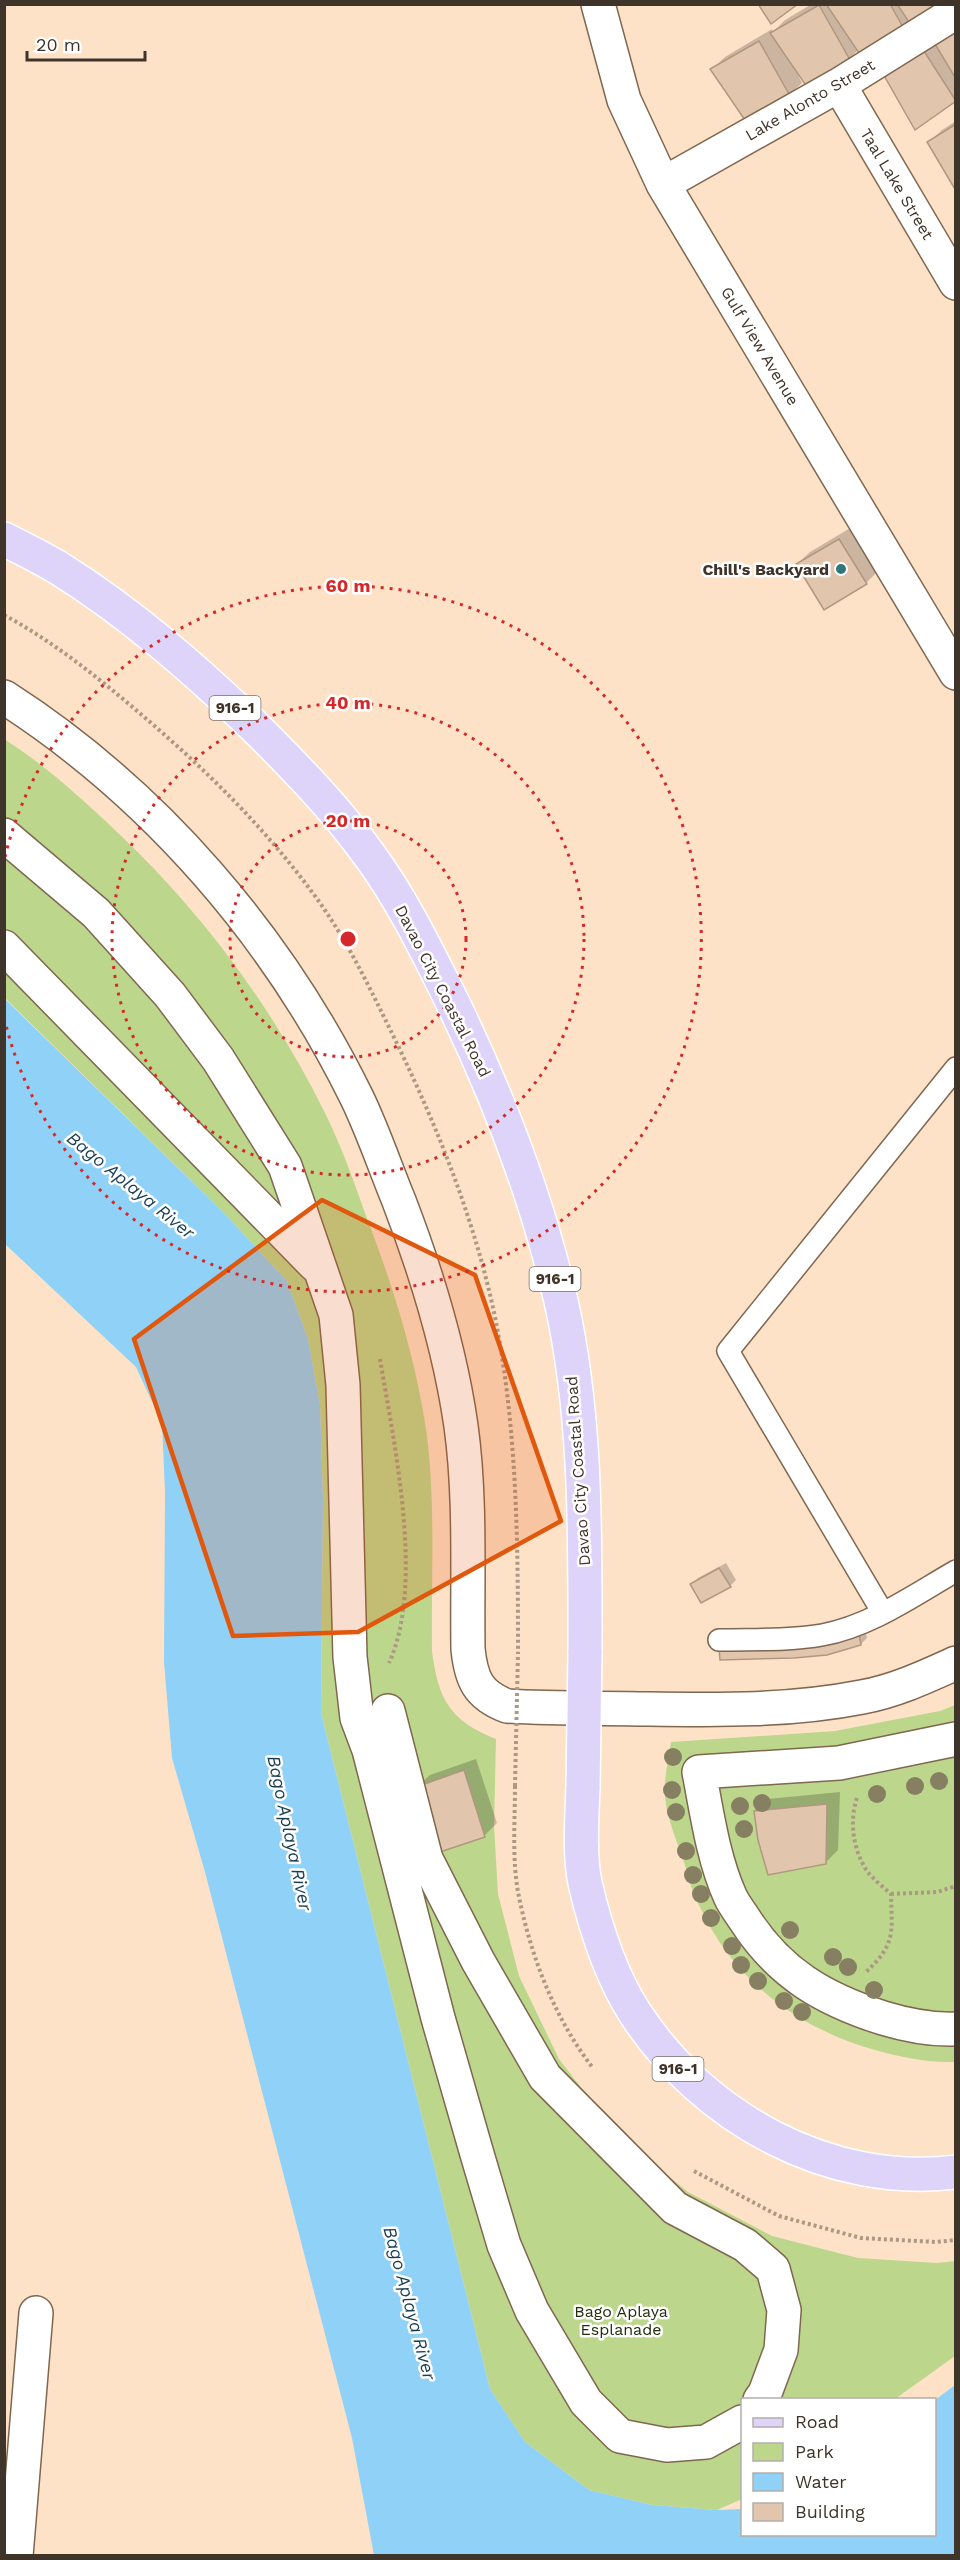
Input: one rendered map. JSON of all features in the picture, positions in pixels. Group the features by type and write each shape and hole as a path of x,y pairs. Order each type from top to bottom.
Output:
{"main road":[{"name":"Davao City Coastal Road","path":"4,539 58,567 144,628 220,693 308,779 370,856 416,930 480,1057 530,1190 561,1302 577,1402 585,1535 583,1787 585,1880 602,1945 635,2013 681,2073 737,2118 804,2154 872,2171 934,2175 956,2172"}],"street":[{"name":"Gulf View Avenue","path":"598,4 624,100 663,184 956,673"},
{"name":"Lake Alonto Street","path":"663,184 838,85 956,12"},
{"name":"Taal Lake Street","path":"838,85 946,247 956,283"},
{"path":"4,697 46,724 99,766 162,826 224,892 278,962 320,1030 357,1099 414,1242 438,1313 453,1380 461,1427 465,1472 468,1649 470,1670 478,1686 492,1700 507,1706 518,1707 763,1709 814,1705 863,1697 908,1684 956,1663"},
{"path":"4,835 96,913 170,995 218,1059 285,1166 336,1315 343,1385 350,1657 357,1718 369,1750 441,2029 504,2245 532,2311 586,2402 620,2436 667,2445 706,2442 741,2423"},
{"path":"4,947 323,1274"},
{"path":"388,1711 426,1859 478,1961 545,2077 675,2208 746,2245 773,2270 784,2310 781,2350 761,2398"},
{"path":"956,1739 838,1763 699,1772 716,1851 730,1898 761,1945 796,1977 830,1998 861,2011 904,2024 956,2029"},
{"path":"16,2556 36,2313"}],"lane":[{"path":"884,1613 728,1351 956,1068"},
{"path":"719,1640 823,1635 854,1626 884,1613 956,1571"}],"path":[{"path":"515,1786 518,1652"},
{"path":"830,1998 863,1975 886,1952 892,1929 891,1894 867,1871 855,1842 852,1814 858,1793"},
{"path":"891,1894 938,1892 956,1886"}],"highlighted area":[{"path":"322,1200 475,1275 561,1521 358,1632 233,1636 134,1339"}],"green space":[{"name":"Bago Aplaya Esplanade","path":"4,739 48,771 102,818 177,893 258,998 304,1073 337,1139 395,1298 410,1349 421,1402 431,1483 432,1651 438,1682 449,1706 457,1716 480,1732 496,1739 494,1826 498,1894 519,1976 559,2059 617,2134 688,2192 772,2236 858,2258 937,2263 955,2261 955,2356 896,2398 741,2398 741,2499 717,2510 652,2505 589,2490 525,2442 490,2389 321,1713 323,1498 320,1405 308,1339 287,1281 223,1212 5,998"},
{"path":"955,1705 955,2062 945,2062 895,2055 846,2041 794,2014 749,1978 713,1932 690,1884 666,1805 665,1777 671,1742 835,1731 940,1711"}],"water":[{"name":"Bago Aplaya River","path":"4,998 223,1212 287,1281 308,1339 320,1405 323,1498 321,1713 490,2389 525,2442 589,2490 652,2505 717,2510 741,2509 741,2536 936,2536 936,2399 955,2385 955,2555 374,2555 352,2438 205,1872 172,1758 164,1662 165,1492 162,1423 136,1367 5,1244"}],"building":[{"path":"758,4 798,4 771,24"},
{"path":"826,4 890,4 904,29 863,59"},
{"path":"897,4 941,4 911,25"},
{"path":"819,5 850,60 809,90 770,33"},
{"path":"956,31 956,79 935,44"},
{"path":"759,41 790,96 749,126 710,69"},
{"path":"922,48 956,101 915,130 882,72"},
{"path":"956,124 956,191 927,142"},
{"path":"839,539 867,584 824,610 796,564"},
{"path":"719,1568 731,1587 701,1603 690,1584"},
{"path":"859,1634 861,1645 827,1655 720,1660 719,1648"},
{"path":"464,1770 485,1837 437,1853 416,1787"},
{"path":"827,1804 826,1864 768,1875 758,1840 754,1811"}],"place":[{"name":"Chill's Backyard","path":"841,569"}]}
